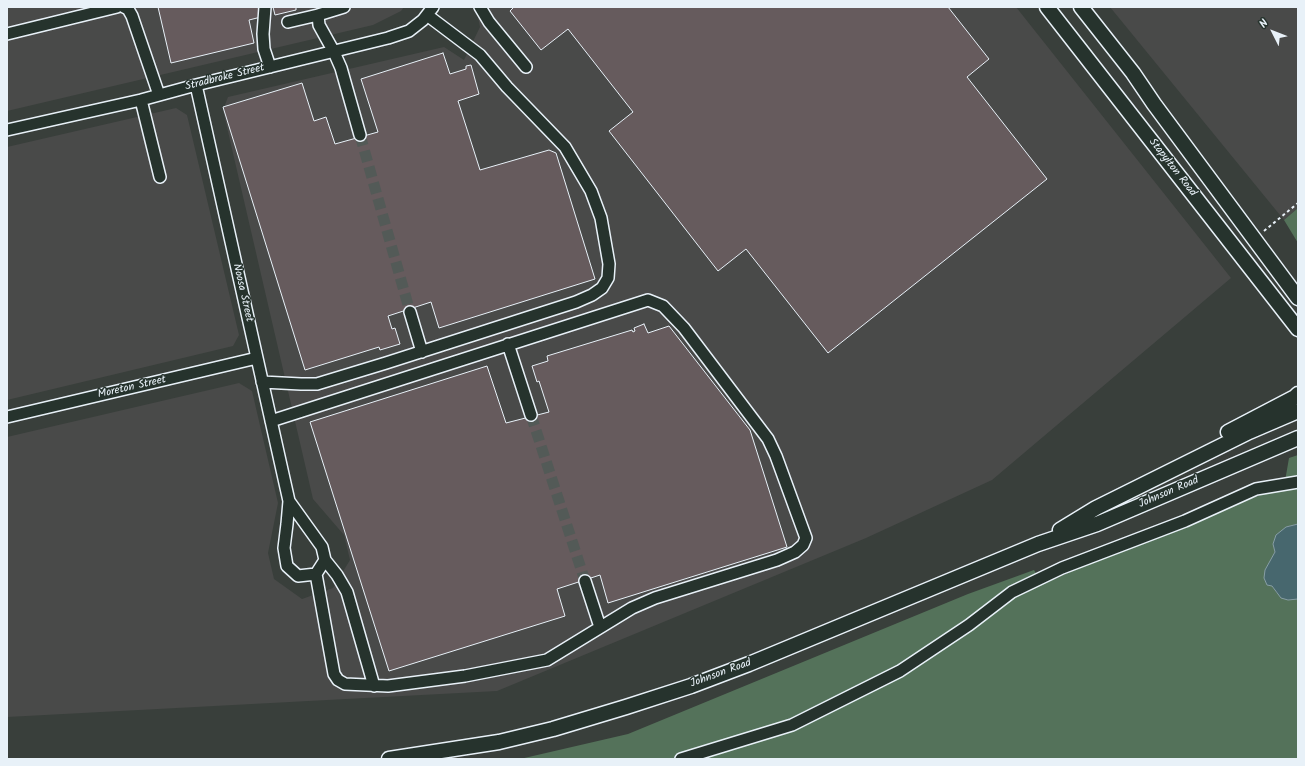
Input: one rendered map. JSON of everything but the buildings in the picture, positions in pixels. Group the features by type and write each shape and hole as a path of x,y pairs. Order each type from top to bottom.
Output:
{"main road":[{"name":"Stapylton Road","path":"1047,7 1298,329"},
{"name":"Stapylton Road","path":"1082,7 1133,73 1154,104 1298,298"},
{"name":"Johnson Road","path":"1163,474 1188,452 1296,397 1298,394"},
{"name":"Johnson Road","path":"1038,544 1096,508 1249,432 1298,410"},
{"name":"Johnson Road","path":"390,759 499,742 553,729 647,700 749,664 1038,544 1097,524 1298,438"}],"street":[{"path":"7,34 117,7"},
{"path":"124,7 128,9 132,16 159,95"},
{"path":"265,7 263,34 264,49 270,67"},
{"path":"288,22 344,7"},
{"path":"480,7 489,22 526,67"},
{"path":"262,382 317,384 576,302 592,295 602,288 608,278 609,264 601,218 591,190 565,147 507,87 480,55 430,11"},
{"name":"Stradbroke Street","path":"7,130 141,100 388,38 409,31 424,20 430,11"},
{"path":"318,15 318,25 334,52 341,68 360,135"},
{"name":"Noosa Street","path":"196,85 289,501 284,548 287,566 298,576 316,574"},
{"path":"141,100 160,178"},
{"path":"271,421 648,300 663,306 684,328 768,439 776,456 806,538 803,545 795,552 777,560 655,598 632,608 547,660 465,676 388,686 345,684 338,680 334,674 316,574 325,560"},
{"path":"410,312 422,352"},
{"path":"508,344 531,415"},
{"name":"Moreton Street","path":"7,417 257,358"},
{"path":"682,759 792,725 900,671 962,630 1012,592 1062,568 1185,521 1256,488 1298,482"},
{"name":"Noosa Street","path":"289,501 322,548 325,560 337,575 347,592 374,686"},
{"path":"585,582 600,627"}],"path":[{"path":"1255,239 1298,202"}],"shaded area":[{"path":"7,7 404,7 401,11 373,25 7,111"},
{"path":"476,7 1016,7 1231,278 992,480 866,538 497,691 7,717 7,437 239,383 252,391 278,503 268,553 274,579 302,599 333,588 350,560 344,535 313,499 223,110 228,97 444,47 464,60 480,27"},
{"path":"1110,7 1298,7 1298,208 1284,220"},
{"path":"176,108 187,115 239,335 233,346 7,400 7,147"}],"green space":[{"path":"1298,208 1298,243 1284,220"},
{"path":"1298,455 1298,524 1286,527 1273,544 1275,552 1271,560 1272,586 1277,593 1288,600 1298,599 1298,759 520,759 628,734 968,594 1034,570 1042,583 1055,579 1099,558 1241,502 1284,487 1289,458"}],"water":[{"path":"1298,524 1298,599 1288,600 1281,598 1272,586 1267,585 1264,578 1265,570 1275,552 1273,544 1276,535 1286,527"}],"tunnel":[{"path":"360,135 410,312"},
{"path":"531,415 585,581"}]}
